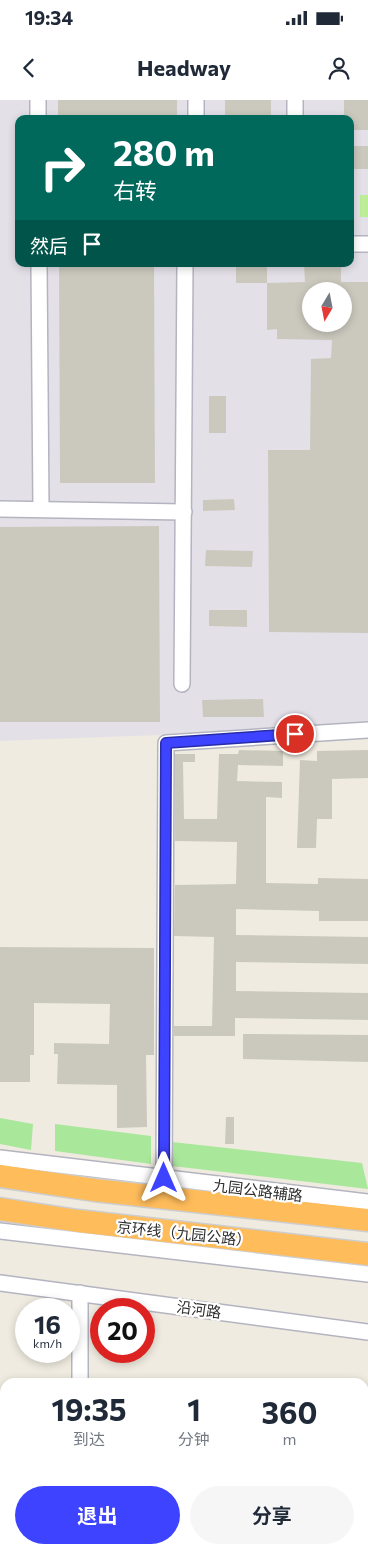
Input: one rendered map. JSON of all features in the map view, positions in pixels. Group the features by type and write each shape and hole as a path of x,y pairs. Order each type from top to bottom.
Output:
{"highway":[{"path":"0,1176 94,1190 368,1220"},
{"name":"京环线（九园公路）","path":"0,1209 78,1221 368,1254"}],"street":[{"path":"38,100 38,115"},
{"path":"196,100 196,115"},
{"path":"295,100 295,115"},
{"path":"354,244 368,244"},
{"path":"39,267 41,509"},
{"path":"182,684 185,267"},
{"path":"0,509 184,512"},
{"path":"164,1178 166,743 368,730"},
{"name":"九园公路辅路","path":"0,1158 368,1202"},
{"path":"0,1231 368,1274"},
{"name":"沿河路","path":"0,1283 368,1332"},
{"path":"80,1294 80,1378"}],"shaded area":[{"path":"0,100 368,100 368,722 159,735 0,741"}],"green space":[{"path":"360,195 368,195 368,217 360,217"},
{"path":"0,1118 33,1124 31,1150 0,1144"},
{"path":"55,1124 151,1136 151,1164 55,1151"},
{"path":"172,1142 362,1163 368,1189 172,1166"}],"building":[{"path":"58,100 177,100 177,115 58,115"},
{"path":"225,100 271,100 271,115 225,115"},
{"path":"344,100 368,100 368,130 354,130 354,115 344,115"},
{"path":"354,146 368,146 368,169 354,169"},
{"path":"59,267 154,267 155,483 60,483"},
{"path":"236,267 267,267 267,283 236,283"},
{"path":"304,267 341,267 341,282 305,282"},
{"path":"302,282 302,332 352,332 352,282 368,282 368,633 269,632 268,450 310,450 311,359 331,358 332,340 277,339 277,329 267,330 267,283"},
{"path":"209,396 226,396 226,433 209,433"},
{"path":"234,499 235,510 203,511 203,500"},
{"path":"159,526 160,722 0,722 0,527"},
{"path":"206,550 253,551 252,567 205,566"},
{"path":"209,610 247,610 247,627 209,626"},
{"path":"263,699 264,717 203,717 202,700"},
{"path":"239,750 283,751 283,766 238,765 237,781 282,782 282,798 266,797 266,883 318,884 318,878 368,879 368,921 319,921 319,911 236,909 236,935 368,937 368,964 236,962 236,991 368,993 368,1020 235,1018 235,1036 174,1036 174,1026 212,1026 214,937 174,936 175,885 236,884 237,842 175,841 175,754 195,754 195,762 183,762 184,819 217,819 219,754 238,754"},
{"path":"368,750 368,778 332,779 332,819 317,819 316,848 297,848 300,760 317,761 317,751"},
{"path":"0,947 154,948 154,1055 146,1055 147,1127 117,1128 117,1085 57,1084 58,1054 54,1054 54,1043 109,1044 110,1004 34,1003 34,1055 30,1055 30,1082 0,1082"},
{"path":"243,1034 368,1035 368,1062 243,1059"},
{"path":"226,1117 234,1117 234,1144 225,1144"}],"route":[{"path":"164,1178 166,743 295,734"}]}
